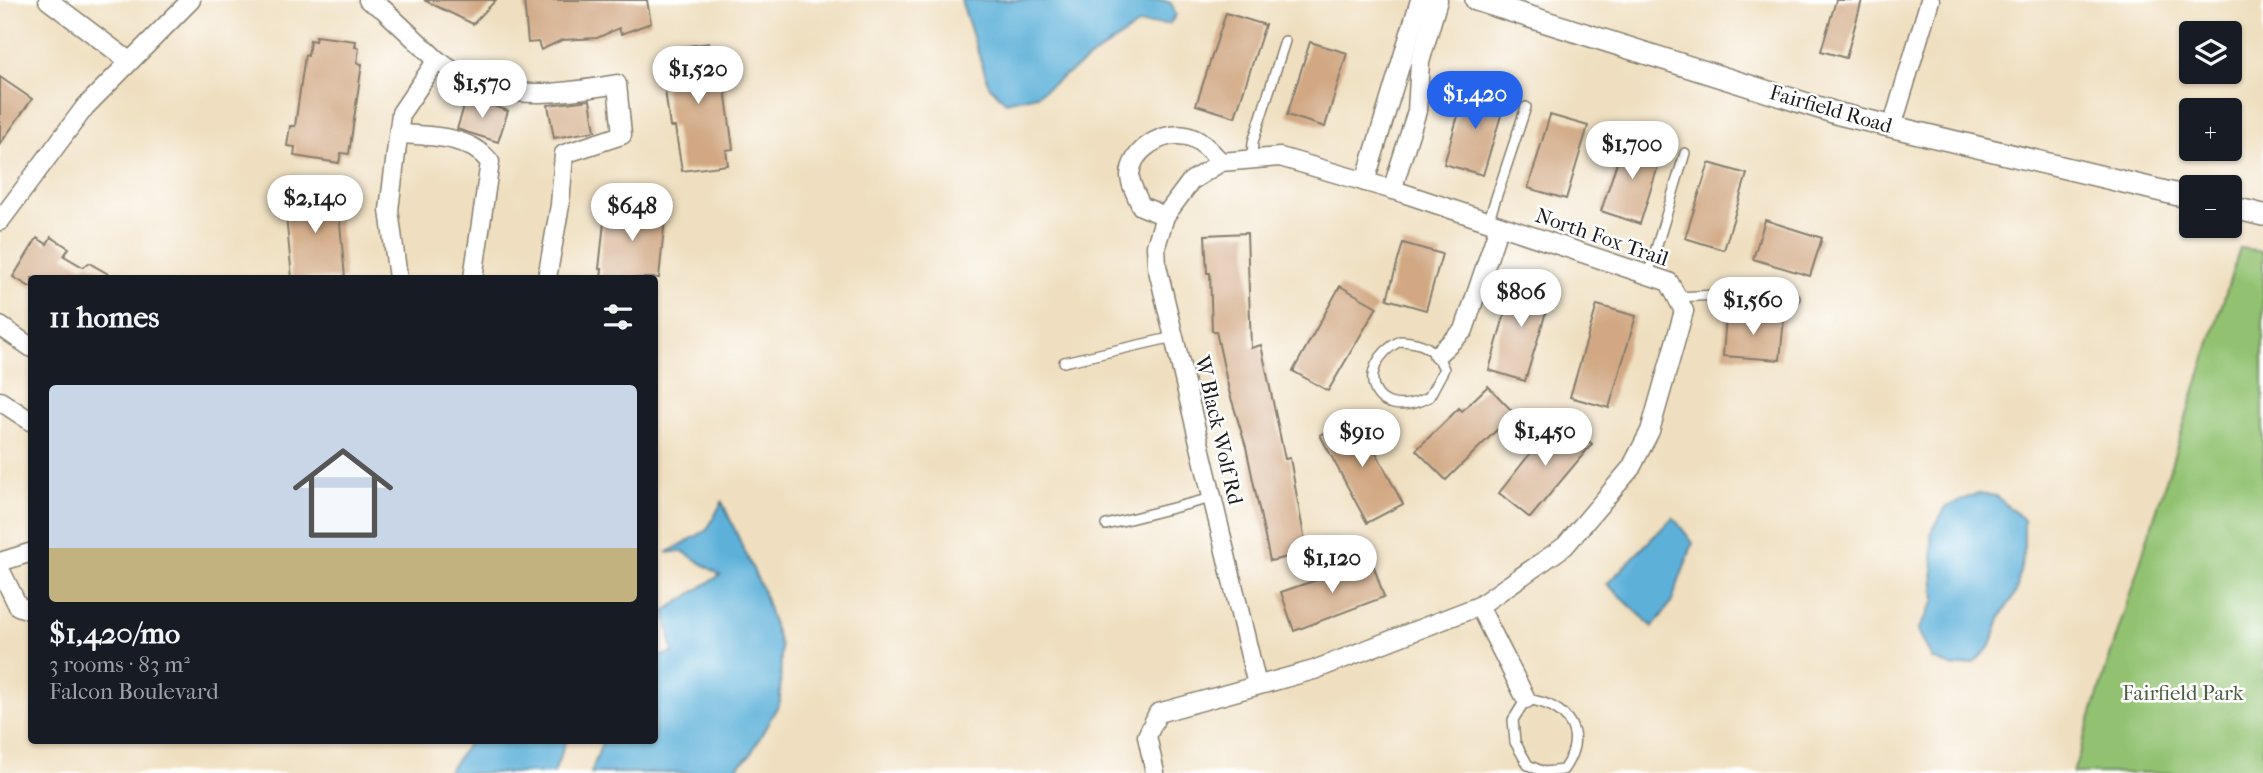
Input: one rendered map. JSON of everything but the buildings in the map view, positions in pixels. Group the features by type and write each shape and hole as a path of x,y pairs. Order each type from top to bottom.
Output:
{"street":[{"path":"48,0 129,61"},
{"path":"0,221 69,127 129,61 191,0"},
{"path":"368,0 383,9 437,61 475,83 528,93 575,92 617,84 622,135 564,154 560,205 548,275"},
{"path":"1359,180 1420,0"},
{"path":"1392,190 1417,111 1420,62 1438,0"},
{"name":"Fairfield Road","path":"1476,0 1839,114 2179,195"},
{"path":"1892,127 1930,0"},
{"path":"398,275 389,210 401,113 437,61"},
{"path":"399,134 443,137 481,151 489,162 473,275"},
{"path":"1185,135 1203,144 1221,162 1191,181 1165,216 1141,206 1130,177 1137,153 1153,141 1185,135"},
{"name":"North Fox Trail","path":"1155,773 1147,736 1158,713 1314,670 1479,606 1565,545 1631,468 1650,430 1684,311 1669,282 1392,190 1280,157 1221,162"},
{"path":"2242,210 2263,215"},
{"name":"W Black Wolf Rd","path":"1165,216 1156,246 1157,267 1257,685"},
{"path":"1437,354 1464,330 1494,224"},
{"path":"0,326 28,345"},
{"path":"0,401 28,419"},
{"path":"0,562 28,553"},
{"path":"0,569 18,606 28,610"},
{"path":"1479,606 1526,699"}],"lane":[{"path":"1252,159 1253,142 1285,41"},
{"path":"1494,224 1526,107"},
{"path":"1648,275 1685,153"},
{"path":"1676,297 1756,293 1795,298"},
{"path":"1064,362 1174,337"},
{"path":"1400,341 1417,342 1437,354 1444,369 1429,397 1401,407 1387,404 1379,398 1373,388 1372,377 1378,361 1390,346 1400,341"},
{"path":"1106,525 1212,498"},
{"path":"1526,699 1545,702 1562,712 1576,735 1575,753 1563,770 1544,772 1528,765 1515,742 1513,719 1526,699"}],"green space":[{"name":"Fairfield Park","path":"2240,248 2263,252 2263,773 2073,773"}],"water":[{"path":"961,0 1162,0 1171,3 1176,15 1169,24 1139,24 1037,95 1006,102 989,86"},
{"path":"1978,493 1996,496 2024,520 2024,552 2016,592 2000,618 1991,646 1974,663 1954,667 1932,659 1918,630 1935,601 1931,533 1946,507"},
{"path":"722,502 763,591 781,648 780,702 750,755 730,773 591,773 602,744 658,744 658,656 673,653 665,611 720,575 682,551 666,553 707,530"},
{"path":"1673,517 1693,543 1671,603 1653,627 1607,584"},
{"path":"468,744 565,744 554,773 447,773"}]}
